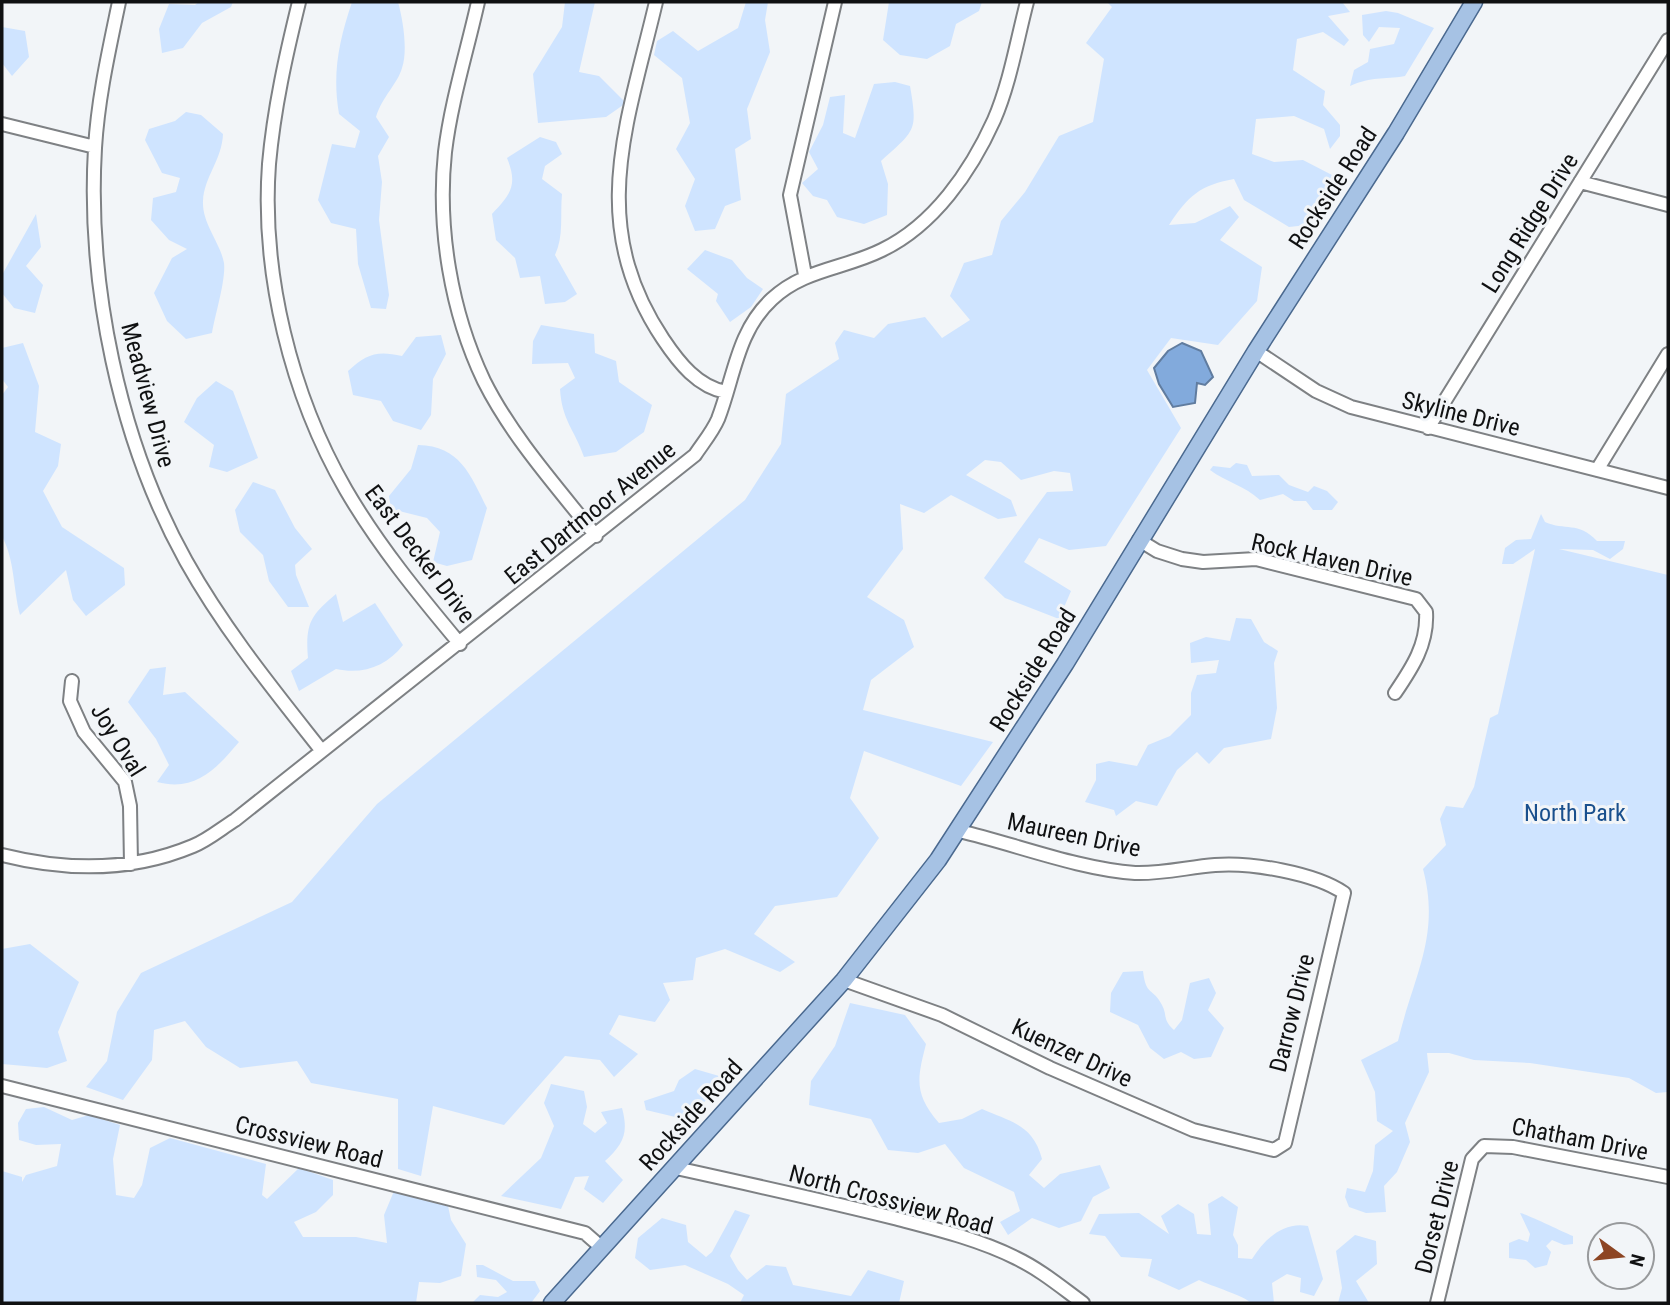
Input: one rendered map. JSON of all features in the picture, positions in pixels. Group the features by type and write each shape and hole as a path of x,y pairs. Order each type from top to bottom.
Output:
{"main road":[{"name":"Rockside Road","path":"552,1303 844,980 959,831 1256,351 1396,133 1474,2"}],"street":[{"name":"Meadview Drive","path":"119,2 107,60 95,147 94,209 106,328 120,390 147,475 186,561 245,654 321,750"},
{"name":"East Decker Drive","path":"299,2 278,89 269,166 270,237 287,342 314,424 345,489 386,553 460,644"},
{"path":"478,2 451,118 443,184 446,249 456,298 484,380 510,425 596,536"},
{"path":"656,2 621,150 617,198 622,247 633,285 673,355 696,379 714,390 726,392"},
{"path":"805,275 790,195 835,2"},
{"name":"East Dartmoor Avenue","path":"2,855 67,867 131,864 196,845 235,820 695,455 717,422 746,332 769,300 805,275 881,251 915,232 944,200 972,162 995,118 1027,2"},
{"name":"Long Ridge Drive","path":"1428,428 1668,40"},
{"path":"2,124 95,147"},
{"path":"1580,182 1668,205"},
{"name":"Skyline Drive","path":"1256,351 1332,400 1428,428 1668,488"},
{"path":"1597,470 1668,354"},
{"name":"Rock Haven Drive","path":"1139,540 1157,551 1182,559 1203,562 1255,559 1416,599 1426,612 1424,634 1414,666 1395,693"},
{"name":"Joy Oval","path":"72,681 70,701 84,732 125,782 130,806 131,864"},
{"name":"Maureen Drive","path":"959,831 1109,869 1136,873 1229,864 1261,867 1331,884 1343,893"},
{"name":"Darrow Drive","path":"1285,1143 1343,893"},
{"name":"Kuenzer Drive","path":"844,980 943,1015 1050,1068 1193,1130 1274,1150 1285,1143"},
{"name":"Crossview Road","path":"2,1086 585,1233 601,1247"},
{"name":"Chatham Drive","path":"1484,1146 1513,1146 1668,1177"},
{"name":"Dorset Drive","path":"1437,1303 1472,1159 1484,1146"},
{"name":"North Crossview Road","path":"676,1168 757,1188 794,1193 952,1233 1015,1257 1058,1283 1083,1303"}],"green space":[{"path":"199,2 233,2 231,7 202,23 183,48 162,53 159,29 169,4 195,5"},
{"path":"352,2 398,2 404,35 402,68 376,117 389,137 378,156 382,182 379,220 389,295 386,309 371,308 358,264 356,229 331,223 318,200 332,144 355,148 360,131 339,114 336,85 338,57"},
{"path":"565,2 595,2 579,72 599,76 626,103 606,117 538,123 533,74 562,27"},
{"path":"746,2 768,2 765,20 770,52 747,109 751,139 735,149 741,200 725,206 715,229 695,231 685,206 695,179 676,149 690,123 682,78 654,55 657,41 673,31 698,51 738,28"},
{"path":"889,2 982,2 979,11 956,24 950,46 927,59 900,55 883,40"},
{"path":"1107,2 1342,2 1350,12 1328,16 1349,40 1344,46 1323,32 1297,39 1293,70 1325,91 1323,105 1340,125 1340,136 1330,149 1324,129 1294,116 1256,119 1252,154 1274,162 1303,160 1332,175 1307,225 1289,227 1244,200 1234,179 1196,193 1182,206 1169,225 1195,223 1230,206 1239,217 1220,240 1262,267 1257,301 1218,345 1171,338 1147,370 1181,428 1106,546 1069,550 1039,538 1024,562 1071,591 1059,619 1005,598 984,578 1047,492 1073,491 1070,473 1054,471 1021,480 1001,462 985,460 966,475 1011,500 1017,516 998,519 951,495 924,513 900,504 903,549 867,597 904,620 914,647 871,680 863,710 993,742 961,786 864,751 850,798 879,838 837,897 775,906 754,934 795,962 780,972 725,949 696,958 693,980 663,983 670,1000 655,1022 619,1015 609,1034 638,1054 614,1077 600,1060 565,1056 504,1125 433,1106 421,1176 398,1169 398,1099 311,1083 297,1061 240,1068 206,1047 185,1021 154,1030 152,1060 123,1100 86,1087 107,1061 117,1012 141,973 292,902 377,804 745,500 781,444 786,394 839,359 835,343 844,330 874,338 888,324 925,317 942,338 970,320 950,296 964,263 992,255 1001,221 1025,192 1059,136 1093,122 1104,59 1086,43 1112,7"},
{"path":"1386,11 1398,13 1434,28 1405,76 1371,79 1350,86 1354,70 1368,62 1370,49 1394,44 1400,28 1379,27 1369,42 1363,35 1362,15"},
{"path":"2,27 25,31 29,57 12,76 2,63"},
{"path":"895,82 910,86 914,113 907,136 881,161 888,184 887,215 864,224 837,217 827,200 813,196 802,183 818,169 809,152 823,125 830,97 845,95 843,133 855,138 874,84"},
{"path":"186,112 201,115 223,134 220,152 206,184 203,209 222,255 224,270 212,333 186,339 167,321 154,293 172,258 187,249 169,240 151,220 153,198 176,192 180,178 162,173 145,140 149,129 175,121"},
{"path":"540,137 556,142 562,154 545,166 542,179 562,194 561,233 555,255 577,294 565,302 545,304 540,276 520,278 515,258 496,240 492,214 511,189 512,175 507,158"},
{"path":"36,214 41,247 26,266 43,285 35,313 14,308 2,293 2,275"},
{"path":"705,250 732,260 747,278 763,289 751,307 730,322 716,301 718,294 687,269"},
{"path":"541,325 594,334 595,353 616,361 619,382 652,405 644,432 616,452 584,457 561,400 560,389 575,378 568,363 532,364 533,341"},
{"path":"441,335 446,354 433,379 431,415 421,430 393,421 381,401 353,395 348,371 361,361 372,355 386,353 402,356 416,337"},
{"path":"23,343 39,386 35,432 61,444 58,466 43,491 62,527 124,568 125,585 86,616 73,600 66,570 20,615 12,565 2,536 2,395 8,387 2,379 2,348"},
{"path":"216,381 233,391 258,458 227,472 209,467 214,445 184,422 197,398"},
{"path":"418,445 444,450 454,456 469,473 487,508 472,560 447,566 433,562 440,532 427,518 391,509 389,496 411,469"},
{"path":"1236,463 1247,465 1252,476 1279,475 1289,485 1308,492 1314,486 1327,491 1338,502 1332,510 1313,510 1306,501 1294,501 1283,494 1260,500 1210,470 1213,466 1230,468"},
{"path":"253,482 275,490 295,528 312,549 295,565 296,575 309,607 288,607 269,581 263,555 240,532 235,510"},
{"name":"North Park","path":"1541,514 1545,522 1584,531 1597,541 1625,541 1623,549 1610,559 1593,550 1559,549 1668,575 1668,1092 1656,1093 1629,1078 1530,1063 1474,1060 1449,1053 1427,1053 1429,1072 1405,1123 1410,1142 1397,1172 1384,1186 1386,1212 1366,1213 1349,1207 1345,1197 1347,1188 1365,1192 1373,1171 1375,1145 1393,1131 1377,1121 1375,1092 1361,1060 1398,1041 1427,936 1428,893 1423,869 1446,845 1440,819 1446,806 1463,808 1474,787 1490,718 1498,714 1535,549 1513,564 1502,564 1505,548 1516,540 1531,539"},
{"path":"336,594 343,622 375,603 403,645 390,658 374,667 356,671 336,669 299,691 291,671 308,658 309,628 315,614"},
{"path":"1236,618 1251,619 1264,642 1278,651 1274,663 1277,708 1271,739 1224,748 1209,764 1197,752 1177,770 1157,806 1136,801 1116,816 1114,810 1085,802 1096,780 1096,764 1109,761 1137,766 1148,745 1170,736 1191,715 1191,693 1197,675 1216,673 1219,660 1191,663 1190,643 1206,637 1230,641"},
{"path":"166,667 163,695 185,692 239,742 204,776 183,784 157,782 169,765 156,739 128,702 150,669"},
{"path":"30,944 79,982 58,1032 67,1061 47,1068 2,1064 2,949"},
{"path":"1143,971 1146,985 1159,999 1174,1030 1182,1020 1190,983 1209,978 1216,993 1208,1010 1224,1028 1211,1057 1194,1059 1181,1052 1164,1059 1150,1048 1138,1025 1110,1012 1111,993 1123,972"},
{"path":"850,1003 905,1015 926,1044 920,1086 925,1103 939,1123 962,1119 982,1109 1020,1126 1033,1139 1042,1159 1029,1175 1044,1188 1060,1174 1100,1165 1110,1188 1093,1197 1081,1221 1059,1228 1032,1218 1008,1235 1000,1222 1020,1211 1014,1192 964,1168 945,1144 918,1153 888,1150 871,1119 809,1105 811,1081 835,1046"},
{"path":"695,1069 726,1078 688,1120 646,1110 644,1101 674,1091 679,1080"},
{"path":"551,1084 584,1091 587,1107 583,1124 595,1133 607,1123 601,1112 622,1108 625,1125 623,1138 605,1161 623,1180 603,1203 584,1189 589,1176 575,1177 561,1209 501,1196 541,1158 554,1126 544,1103"},
{"path":"44,1107 72,1120 89,1115 120,1125 113,1159 116,1195 134,1198 142,1185 150,1148 170,1138 266,1164 262,1195 267,1199 299,1168 333,1180 333,1195 316,1212 294,1222 303,1237 356,1237 387,1243 384,1215 394,1191 448,1206 451,1220 466,1244 461,1276 440,1283 419,1282 416,1303 2,1303 2,1171 22,1177 22,1182 26,1175 57,1166 61,1144 36,1145 19,1140 18,1123 26,1109"},
{"path":"1222,1196 1238,1207 1233,1235 1238,1245 1238,1258 1252,1259 1268,1239 1282,1229 1308,1226 1323,1279 1314,1296 1300,1292 1301,1278 1287,1274 1272,1283 1274,1303 1251,1303 1199,1280 1179,1290 1148,1276 1152,1259 1121,1257 1105,1236 1089,1234 1099,1214 1139,1213 1169,1234 1161,1216 1178,1204 1194,1214 1197,1234 1211,1235 1208,1204"},
{"path":"735,1210 750,1215 730,1256 747,1280 766,1265 786,1267 793,1285 851,1296 868,1270 904,1281 899,1303 740,1303 744,1295 728,1284 685,1265 650,1270 635,1258 638,1238 662,1218 686,1225 688,1242 706,1257 712,1252"},
{"path":"1520,1213 1573,1236 1573,1244 1564,1245 1552,1240 1546,1246 1551,1252 1547,1265 1535,1268 1526,1260 1509,1258 1509,1243 1519,1239 1528,1242 1530,1234"},
{"path":"1355,1235 1376,1241 1377,1264 1356,1281 1369,1303 1338,1303 1342,1288 1336,1251"},
{"path":"476,1265 483,1265 513,1281 535,1281 540,1291 531,1303 472,1303 480,1295 498,1297 507,1292 496,1280 477,1277"}],"water":[{"path":"1182,343 1201,351 1213,377 1205,385 1197,383 1195,403 1173,407 1159,384 1154,368 1168,351"}]}
